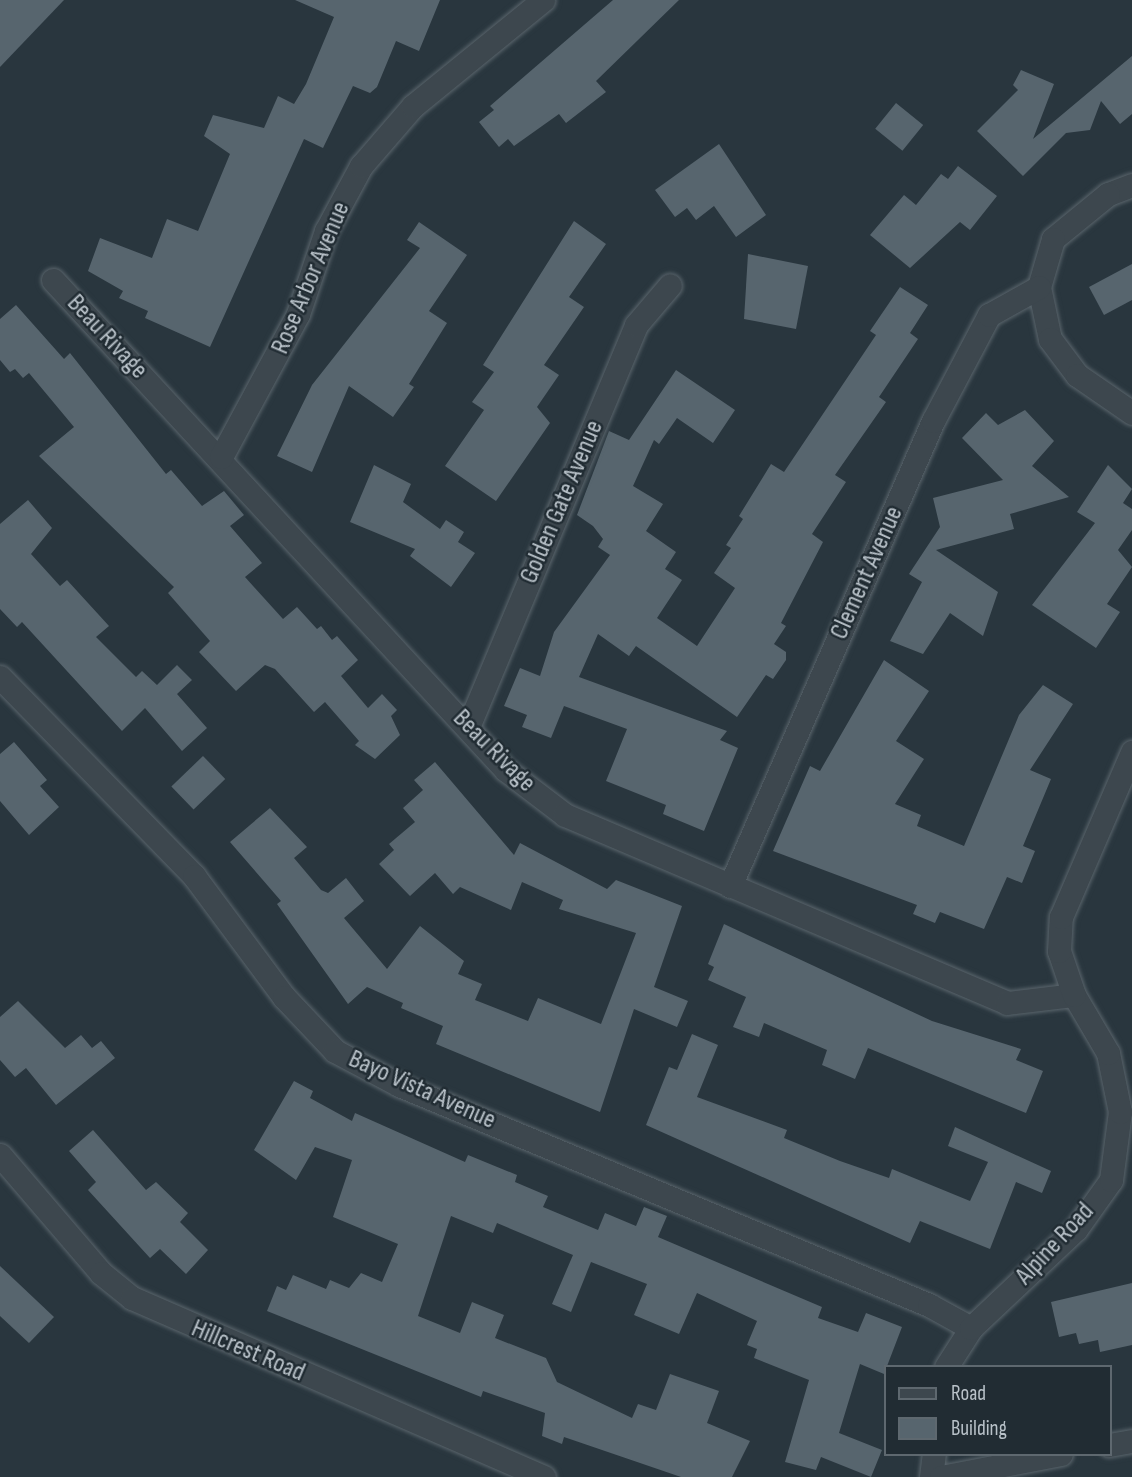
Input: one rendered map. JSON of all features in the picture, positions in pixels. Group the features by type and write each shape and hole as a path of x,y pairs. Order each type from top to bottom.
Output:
{"street":[{"name":"Rose Arbor Avenue","path":"221,457 292,327 326,231 361,166 413,106 543,0"},
{"path":"1132,185 1108,194 1053,239 1039,287 1056,348 1077,375 1132,413"},
{"name":"Beau Rivage","path":"53,280 221,457 506,770 565,815 1007,1003 1074,995"},
{"name":"Golden Gate Avenue","path":"468,727 636,325 670,285"},
{"name":"Clement Avenue","path":"730,886 933,421 989,314 1039,287"},
{"name":"Bayo Vista Avenue","path":"0,677 194,876 285,997 335,1051 399,1085 904,1294 971,1328"},
{"name":"Alpine Road","path":"947,1365 971,1328 1076,1229 1111,1180 1120,1112 1108,1053 1074,995 1059,951 1061,917 1132,752"},
{"name":"Hillcrest Road","path":"0,1155 101,1273 132,1298 544,1477"},
{"path":"1111,1445 1132,1441"},
{"path":"932,1477 934,1456"},
{"path":"941,1477 1051,1456"}],"building":[{"path":"0,0 64,0 0,67"},
{"path":"295,0 440,0 419,51 396,41 377,87 370,93 353,86 323,148 304,139 210,347 145,318 148,311 119,298 123,291 88,271 100,238 152,258 167,219 198,231 230,154 204,136 213,115 264,128 278,96 294,104 306,84 334,17"},
{"path":"613,0 679,0 596,81 606,92 566,123 559,114 514,146 508,139 499,147 479,122 494,110 490,106"},
{"path":"1132,56 1132,114 1120,124 1101,101 1090,130 1066,133 1023,176 977,131 1018,90 1013,85 1021,70 1054,84 1033,139"},
{"path":"896,103 923,125 902,151 875,129"},
{"path":"719,144 766,215 736,237 714,206 696,220 687,208 675,217 655,190"},
{"path":"958,166 997,196 970,230 960,222 910,268 870,235 904,195 916,205 941,174 948,179"},
{"path":"574,221 606,244 569,297 584,307 544,365 559,375 537,407 550,423 496,501 445,466 484,410 472,402 494,372 483,365"},
{"path":"419,222 467,255 429,311 447,323 409,384 414,387 393,417 349,386 312,472 277,456 312,385 420,248 407,240"},
{"path":"748,254 808,266 796,329 744,319"},
{"path":"1132,264 1132,300 1104,315 1089,287"},
{"path":"900,287 928,305 910,333 918,339 879,397 886,402 835,475 846,482 812,534 823,542 781,623 786,626 774,644 786,652 786,660 773,679 766,675 737,717 636,646 629,656 598,634 579,677 727,731 720,740 738,748 704,831 663,814 666,805 606,781 627,729 564,706 551,738 522,727 527,715 504,706 520,668 540,676 554,632 610,555 598,547 603,539 593,526 577,515 609,431 629,440 676,370 735,410 713,443 677,418 659,444 654,440 633,486 663,504 646,531 676,552 665,569 682,580 657,618 697,646 735,588 714,573 731,548 726,545 743,519 739,516 771,464 784,472 876,335 870,331"},
{"path":"16,305 64,359 70,353 166,474 171,470 202,506 224,491 244,515 230,526 262,563 245,577 283,619 297,607 317,629 321,626 332,640 337,636 358,660 341,676 368,708 382,694 397,710 391,716 400,735 375,759 355,745 359,741 325,702 314,712 275,669 265,665 236,691 199,652 210,641 168,593 174,587 39,456 74,427 29,373 23,378 15,369 10,372 0,360 0,319"},
{"path":"1025,410 1054,441 1032,466 1069,497 1010,514 1014,529 936,550 998,592 983,636 950,613 923,654 890,641 922,582 909,574 940,527 933,498 1003,480 962,438 986,413 998,425"},
{"path":"374,465 411,484 403,502 440,529 446,520 464,532 458,542 475,553 451,587 410,556 415,549 350,522"},
{"path":"1108,465 1132,489 1123,503 1132,509 1132,530 1118,550 1132,567 1107,604 1120,612 1096,648 1032,605 1095,523 1077,512"},
{"path":"28,500 52,528 31,554 60,586 67,580 109,626 96,637 136,677 142,671 157,685 177,665 192,680 177,694 207,728 182,751 145,708 122,731 22,622 17,627 0,609 0,524"},
{"path":"884,660 929,691 896,741 924,759 895,804 921,815 917,826 964,846 1019,715 1043,685 1073,704 1030,770 1051,779 1023,846 1035,851 1022,883 1007,877 984,929 940,912 935,923 913,914 917,905 773,851 810,766 820,771"},
{"path":"14,742 47,780 40,786 59,807 29,835 0,801 0,754"},
{"path":"203,756 225,779 194,810 171,787"},
{"path":"435,762 514,855 520,843 607,889 616,880 682,906 654,987 688,1001 677,1027 634,1009 600,1112 436,1044 443,1026 401,1008 403,1003 367,987 348,1004 277,904 281,901 230,842 270,808 307,847 294,858 321,890 328,893 346,878 364,901 344,918 387,969 420,926 464,961 458,974 482,984 475,1000 528,1021 538,998 601,1024 636,933 559,909 563,900 522,882 511,910 460,887 453,894 435,873 410,896 379,864 394,850 389,844 415,822 403,808 423,790 414,780"},
{"path":"724,924 932,1021 1021,1049 1016,1060 1043,1071 1026,1113 868,1048 855,1079 822,1065 827,1050 764,1023 759,1037 733,1027 746,997 708,980 714,967 708,964"},
{"path":"18,1001 65,1048 81,1035 92,1048 101,1041 115,1058 56,1105 26,1068 15,1077 0,1060 0,1017"},
{"path":"692,1034 718,1045 697,1097 787,1130 784,1138 889,1178 892,1169 970,1201 988,1162 948,1146 955,1127 1051,1171 1042,1193 1016,1182 990,1249 920,1221 910,1243 646,1125 669,1067 677,1070"},
{"path":"294,1081 313,1091 310,1098 352,1121 355,1113 465,1162 468,1155 517,1175 515,1182 548,1196 543,1207 598,1230 605,1213 636,1226 644,1207 667,1216 658,1237 822,1307 818,1318 858,1332 866,1313 902,1327 887,1365 884,1365 884,1374 860,1364 839,1433 882,1450 871,1477 821,1457 816,1470 785,1462 809,1380 754,1358 757,1349 747,1345 757,1321 697,1293 679,1334 634,1315 647,1284 591,1262 571,1312 552,1304 573,1255 497,1223 493,1233 451,1216 418,1316 460,1333 472,1302 504,1315 495,1338 546,1358 557,1382 632,1418 638,1404 656,1410 670,1374 719,1391 707,1423 750,1441 732,1477 681,1477 564,1437 562,1444 542,1436 545,1413 483,1391 481,1397 267,1311 277,1286 286,1290 293,1275 326,1289 330,1280 349,1288 361,1273 382,1282 398,1244 333,1217 352,1160 315,1147 296,1180 254,1150"},
{"path":"93,1130 146,1190 156,1182 188,1213 180,1222 208,1250 186,1274 160,1249 150,1258 88,1190 96,1182 69,1151"},
{"path":"0,1266 54,1317 29,1343 0,1316"},
{"path":"1132,1283 1132,1345 1100,1352 1098,1340 1079,1344 1076,1333 1059,1337 1051,1302"}]}
